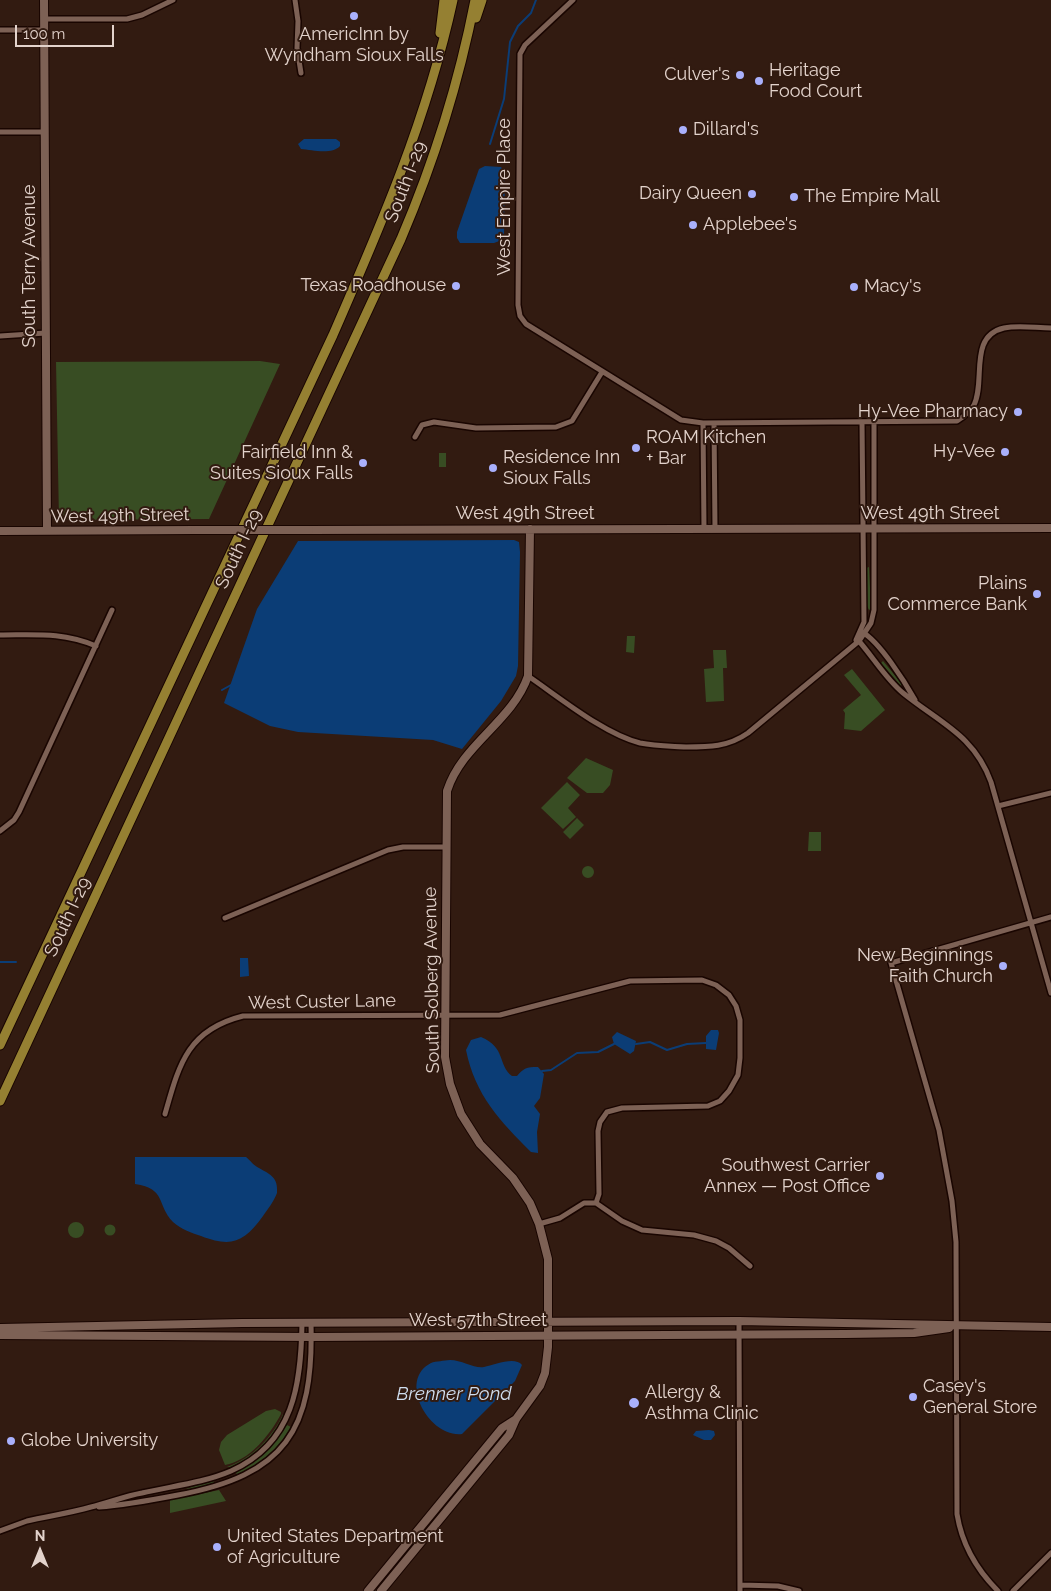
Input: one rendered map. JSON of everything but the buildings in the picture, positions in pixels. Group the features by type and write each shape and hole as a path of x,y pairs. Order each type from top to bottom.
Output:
{"highway":[{"path":"433,80 444,0"},
{"name":"South I-29","path":"0,1045 333,335 390,203 433,80 453,0"},
{"name":"South I-29","path":"0,1101 401,239 426,177 452,97 475,0"},
{"path":"452,97 482,0"}],"main road":[{"name":"South Terry Avenue","path":"44,0 47,531"},
{"name":"West 49th Street","path":"0,531 1051,528"},
{"name":"South Solberg Avenue","path":"381,1591 509,1434 516,1419 542,1381 548,1357 548,1259 539,1224 530,1203 513,1178 480,1144 469,1129 454,1099 447,1071 445,1015 447,791 454,772 464,757 513,705 523,689 528,676 530,529"},
{"name":"West 57th Street","path":"0,1328 302,1323 739,1321 894,1322 956,1327 1051,1327"},
{"name":"West 57th Street","path":"0,1335 311,1337 914,1333 956,1327"},
{"name":"South Solberg Avenue","path":"368,1591 502,1428 516,1419"}],"street":[{"path":"44,20 127,20 174,0"},
{"path":"295,0 298,21 297,48 301,73"},
{"name":"West Empire Place","path":"573,0 524,45 520,54 518,305 520,316 526,324 681,420 703,423 957,421 973,408 978,396 982,349 990,335 1007,328 1051,328"},
{"path":"0,30 44,30"},
{"path":"0,132 45,132"},
{"path":"0,336 46,333"},
{"path":"415,437 422,425 434,422 476,428 556,427 566,424 572,421 602,372"},
{"path":"862,422 864,632 904,681 916,702"},
{"path":"528,676 601,724 634,741 659,746 716,747 733,742 748,733 858,640 871,623 874,610 874,422"},
{"path":"703,423 704,529"},
{"path":"714,423 715,529"},
{"path":"0,831 14,820 19,812 112,610"},
{"path":"0,635 61,635 76,638 96,646"},
{"path":"858,640 897,688 932,716 964,738 977,753 987,770 1051,993"},
{"path":"998,806 1051,793"},
{"path":"225,918 388,850 445,847"},
{"path":"998,1591 982,1574 972,1558 963,1540 957,1514 956,1242 949,1181 939,1130 891,963 1051,916"},
{"name":"West Custer Lane","path":"165,1114 179,1066 188,1049 213,1026 229,1020 250,1016 515,1013 617,984 645,980 702,980 716,985 729,995 736,1006 740,1020 740,1064 733,1086 720,1101 708,1106 622,1108 608,1112 599,1126 599,1194 596,1203"},
{"path":"539,1224 560,1218 584,1203 596,1203 622,1221 642,1230 709,1238 729,1248 750,1266"},
{"path":"739,1321 740,1588 778,1586 799,1591"},
{"path":"0,1531 28,1521 222,1474 244,1464 263,1450 280,1430 295,1398 300,1371 302,1323"},
{"path":"91,1507 128,1504 206,1490 244,1476 267,1462 285,1443 295,1426 305,1400 310,1371 311,1323"},
{"path":"1012,1591 1051,1553"}],"green space":[{"path":"260,361 280,364 209,519 59,520 56,362"},
{"path":"439,453 446,453 446,467 439,467"},
{"path":"869,567 871,609 869,610 867,606 866,568"},
{"path":"627,636 635,636 634,653 626,652"},
{"path":"713,650 726,650 727,668 723,668 724,701 706,702 704,669 714,668"},
{"path":"883,661 902,684 901,686 881,663"},
{"path":"852,669 885,710 861,731 844,729 845,713 843,710 861,695 844,675"},
{"path":"586,758 613,770 610,785 603,793 587,793 567,778"},
{"path":"567,782 580,795 568,808 576,817 563,829 541,808"},
{"path":"577,818 584,825 570,839 563,832"},
{"path":"809,832 821,832 821,851 808,851"},
{"path":"586,866 590,866 594,872 590,878 586,878 582,874 582,870"},
{"path":"76,1222 84,1230 76,1238 68,1230"},
{"path":"108,1225 112,1225 115,1230 114,1234 108,1235 105,1232 105,1228"},
{"path":"275,1409 281,1412 281,1414 258,1446 234,1463 225,1465 219,1450 221,1442 227,1435 266,1411"},
{"path":"283,1414 282,1421 262,1448 243,1462 227,1467 253,1453 267,1439"},
{"path":"287,1425 291,1427 274,1450 253,1467 237,1476 236,1472 270,1448"},
{"path":"213,1480 215,1484 188,1491 186,1489"},
{"path":"219,1490 226,1501 170,1513 170,1500"}],"water":[{"path":"304,139 336,139 340,142 340,146 327,151 301,149 298,144"},
{"path":"485,166 501,167 505,173 504,236 502,240 494,243 460,243 457,238 457,232 479,169"},
{"path":"514,540 519,542 520,552 518,666 516,676 501,701 462,749 433,740 298,732 270,726 224,703 257,609 298,541"},
{"path":"240,958 248,958 249,976 240,977"},
{"path":"711,1030 718,1030 719,1033 716,1050 706,1049 706,1036"},
{"path":"617,1032 636,1041 634,1051 630,1054 614,1044 612,1037"},
{"path":"481,1037 489,1041 498,1051 505,1067 512,1076 517,1076 526,1068 534,1067 538,1067 544,1074 540,1098 534,1106 540,1114 537,1132 538,1153 531,1152 509,1129 482,1094 470,1066 466,1050 471,1040"},
{"path":"135,1157 246,1157 255,1166 273,1177 277,1193 273,1202 250,1232 243,1237 229,1242 212,1240 183,1229 173,1222 164,1209 157,1193 145,1186 135,1184"},
{"name":"Brenner Pond","path":"450,1360 480,1367 510,1361 519,1362 522,1365 515,1381 462,1434 450,1433 438,1427 421,1406 417,1394 417,1382 421,1371 431,1363"},
{"path":"696,1431 714,1431 715,1435 711,1440 704,1440 693,1435"}],"waterway":[{"path":"490,144 504,99 510,42 518,26 531,13 536,0"},
{"path":"222,690 231,685"},
{"path":"0,962 16,962"},
{"path":"636,1044 650,1042 667,1050 687,1044 706,1043"},
{"path":"542,1071 551,1070 577,1053 598,1052 614,1044"}],"place":[{"name":"AmericInn by Wyndham Sioux Falls","path":"354,16"},
{"name":"Culver's","path":"740,75"},
{"name":"Heritage Food Court","path":"759,81"},
{"name":"Dillard's","path":"683,130"},
{"name":"Dairy Queen","path":"752,194"},
{"name":"The Empire Mall","path":"794,197"},
{"name":"Applebee's","path":"693,225"},
{"name":"Texas Roadhouse","path":"456,286"},
{"name":"Macy's","path":"854,287"},
{"name":"Hy-Vee Pharmacy","path":"1018,412"},
{"name":"ROAM Kitchen + Bar","path":"636,448"},
{"name":"Hy-Vee","path":"1005,452"},
{"name":"Fairfield Inn & Suites Sioux Falls","path":"363,463"},
{"name":"Residence Inn Sioux Falls","path":"493,468"},
{"name":"Plains Commerce Bank","path":"1037,594"},
{"name":"New Beginnings Faith Church","path":"1003,966"},
{"name":"Southwest Carrier Annex — Post Office","path":"880,1176"},
{"name":"Casey's General Store","path":"913,1397"},
{"name":"Allergy & Asthma Clinic","path":"634,1403"},
{"name":"Globe University","path":"11,1441"},
{"name":"United States Department of Agriculture","path":"217,1547"}]}
